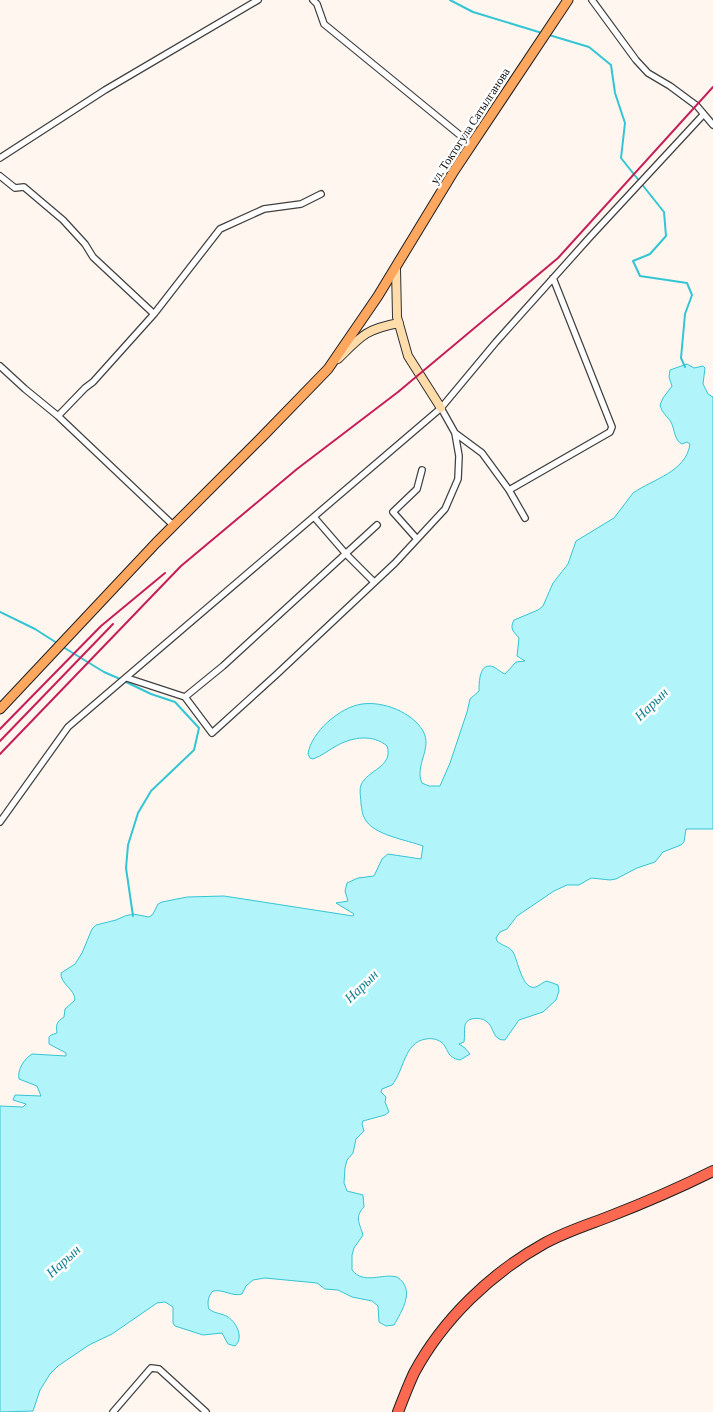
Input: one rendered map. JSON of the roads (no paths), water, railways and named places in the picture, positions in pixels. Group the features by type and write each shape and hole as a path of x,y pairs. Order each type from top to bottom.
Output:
{"highway":[{"path":"398,1412 414,1375 438,1337 466,1304 491,1280 546,1242 682,1187 713,1171"}],"main road":[{"name":"ул. Токтогула Сатылганова","path":"0,710 174,526 328,369 378,296 472,144 560,9 568,0"}],"street":[{"path":"0,158 105,90 258,0"},
{"path":"313,0 317,4 324,24 472,144"},
{"path":"592,0 636,60 648,73 670,86 696,106 713,125"},
{"path":"0,822 68,727 441,408 553,278 703,115"},
{"path":"0,176 16,188 24,187 63,220 85,244 93,257 154,314"},
{"path":"58,416 93,382 154,314 220,229 264,209 301,204 321,194"},
{"path":"127,678 185,697 212,733 374,582 445,509 458,479 459,456 455,433 408,356 397,316 396,268"},
{"path":"509,490 610,432 612,427 553,278"},
{"path":"328,369 362,335 378,327 399,323"},
{"path":"0,366 58,416 174,526"},
{"path":"455,433 482,453 509,490 525,518"},
{"path":"417,539 394,512 417,489 422,470"},
{"path":"314,517 346,554 374,582"},
{"path":"185,697 223,666 377,525"},
{"path":"114,1412 151,1368 159,1369 206,1412"}],"water":[{"name":"Нарын","path":"687,364 694,368 703,366 705,368 703,384 708,394 713,397 713,829 686,829 684,842 663,852 655,862 637,868 616,879 591,878 579,885 567,885 554,891 517,916 507,929 500,932 496,938 497,941 510,948 513,952 524,980 531,987 536,987 547,981 558,985 559,991 556,1000 543,1012 519,1020 505,1040 501,1040 496,1036 486,1021 477,1018 468,1020 465,1025 464,1042 459,1044 470,1054 460,1060 452,1057 444,1044 438,1040 428,1039 419,1041 409,1051 392,1085 382,1089 381,1092 386,1097 385,1102 389,1112 385,1115 363,1121 364,1131 356,1139 353,1153 347,1160 344,1183 347,1191 363,1195 364,1207 358,1217 363,1235 354,1248 352,1270 362,1277 368,1278 397,1277 406,1288 406,1300 394,1325 386,1326 379,1322 378,1306 372,1301 352,1297 338,1290 325,1289 317,1283 265,1278 253,1280 246,1286 242,1294 235,1295 213,1291 208,1300 209,1309 228,1317 237,1327 239,1339 235,1346 228,1344 222,1333 203,1335 175,1326 173,1323 173,1307 165,1302 157,1303 112,1334 89,1345 58,1366 50,1374 40,1390 33,1411 0,1412 0,1106 23,1107 26,1104 13,1100 15,1095 41,1096 37,1086 19,1079 20,1068 29,1056 32,1054 66,1056 66,1053 49,1044 49,1037 57,1033 57,1024 64,1017 65,1009 75,1000 73,993 61,977 61,973 75,964 92,929 96,925 133,914 149,917 153,914 158,904 162,902 187,897 224,896 353,916 354,914 336,903 348,901 345,891 347,883 358,878 374,876 382,859 388,854 421,859 423,846 375,829 369,825 363,814 360,794 361,785 387,759 387,746 369,738 356,739 344,742 313,759 308,754 310,746 321,729 336,715 345,710 362,704 388,706 412,718 423,731 426,737 426,744 420,777 422,783 429,786 440,786 450,763 470,699 479,691 481,674 485,667 494,667 505,674 516,662 525,661 517,656 519,638 512,628 514,620 543,606 553,583 568,564 576,541 614,518 633,493 668,474 682,462 687,454 690,444 687,442 682,444 677,440 671,422 660,405 672,386 669,377 670,370"}],"waterway":[{"path":"450,0 473,12 542,33"},
{"path":"549,35 589,47 611,65 615,93 625,123 621,158 664,212 666,236 650,254 633,261 640,276 687,283 692,295 685,314 681,358 685,367"},
{"path":"0,612 35,629 57,643"},
{"path":"63,647 104,672 120,679"},
{"path":"124,681 151,694 175,702 199,728 194,750 151,791 138,813 128,845 126,868 133,916"}],"railway":[{"path":"0,754 181,566 297,469 398,392 558,258 713,87"},
{"path":"0,729 101,626 165,573"},
{"path":"0,741 113,624"}]}
